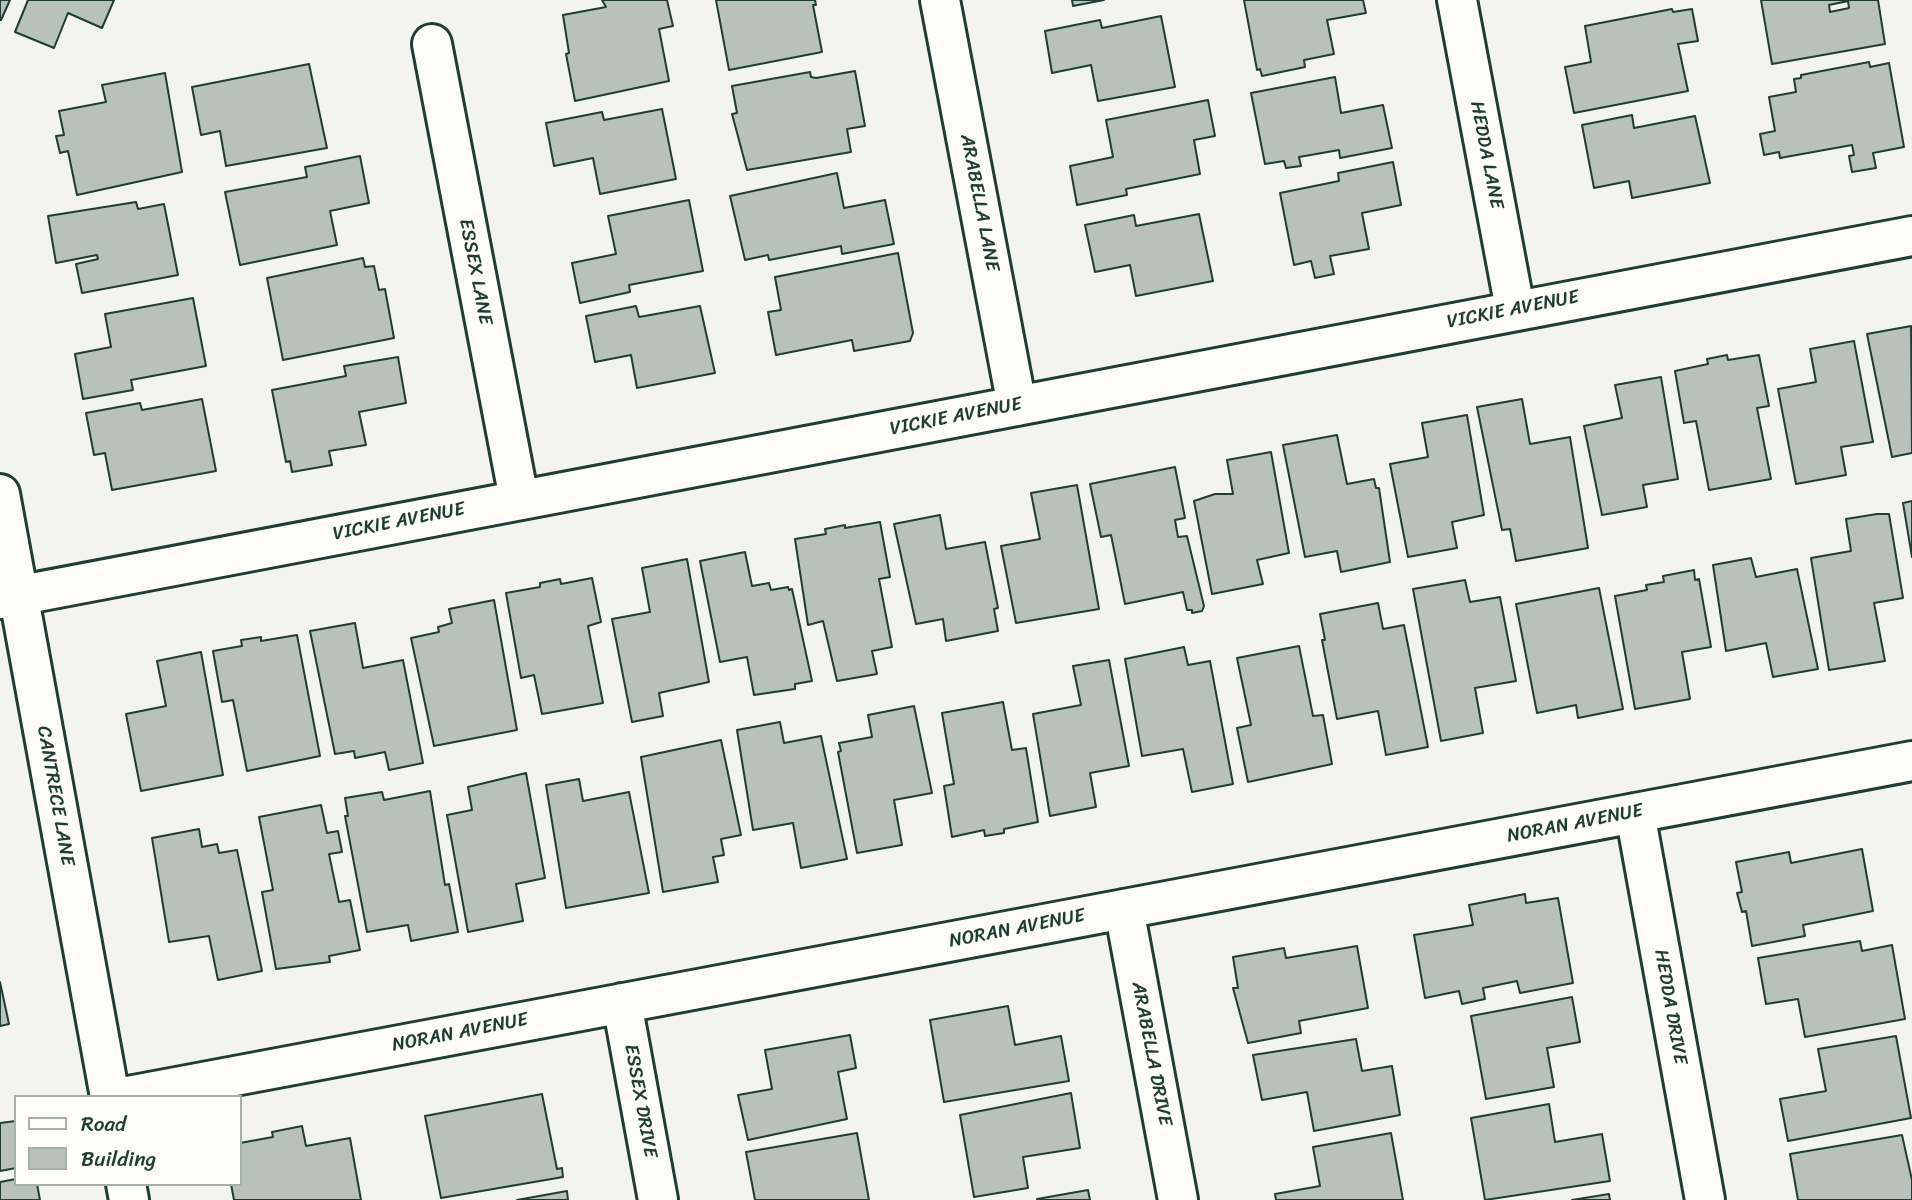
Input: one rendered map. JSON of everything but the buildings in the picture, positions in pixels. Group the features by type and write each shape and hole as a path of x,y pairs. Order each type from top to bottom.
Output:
{"street":[{"name":"ARABELLA LANE","path":"940,0 1017,406"},
{"name":"HEDDA LANE","path":"1457,0 1515,309"},
{"name":"ESSEX LANE","path":"432,44 519,499"},
{"name":"VICKIE AVENUE","path":"9,597 1515,309 1912,236"},
{"name":"CANTRECE LANE","path":"0,494 9,597 110,1095"},
{"name":"NORAN AVENUE","path":"134,1095 1912,761"},
{"name":"HEDDA DRIVE","path":"1635,813 1705,1200"},
{"name":"ARABELLA DRIVE","path":"1124,909 1178,1200"},
{"name":"ESSEX DRIVE","path":"622,1003 658,1200"}]}
